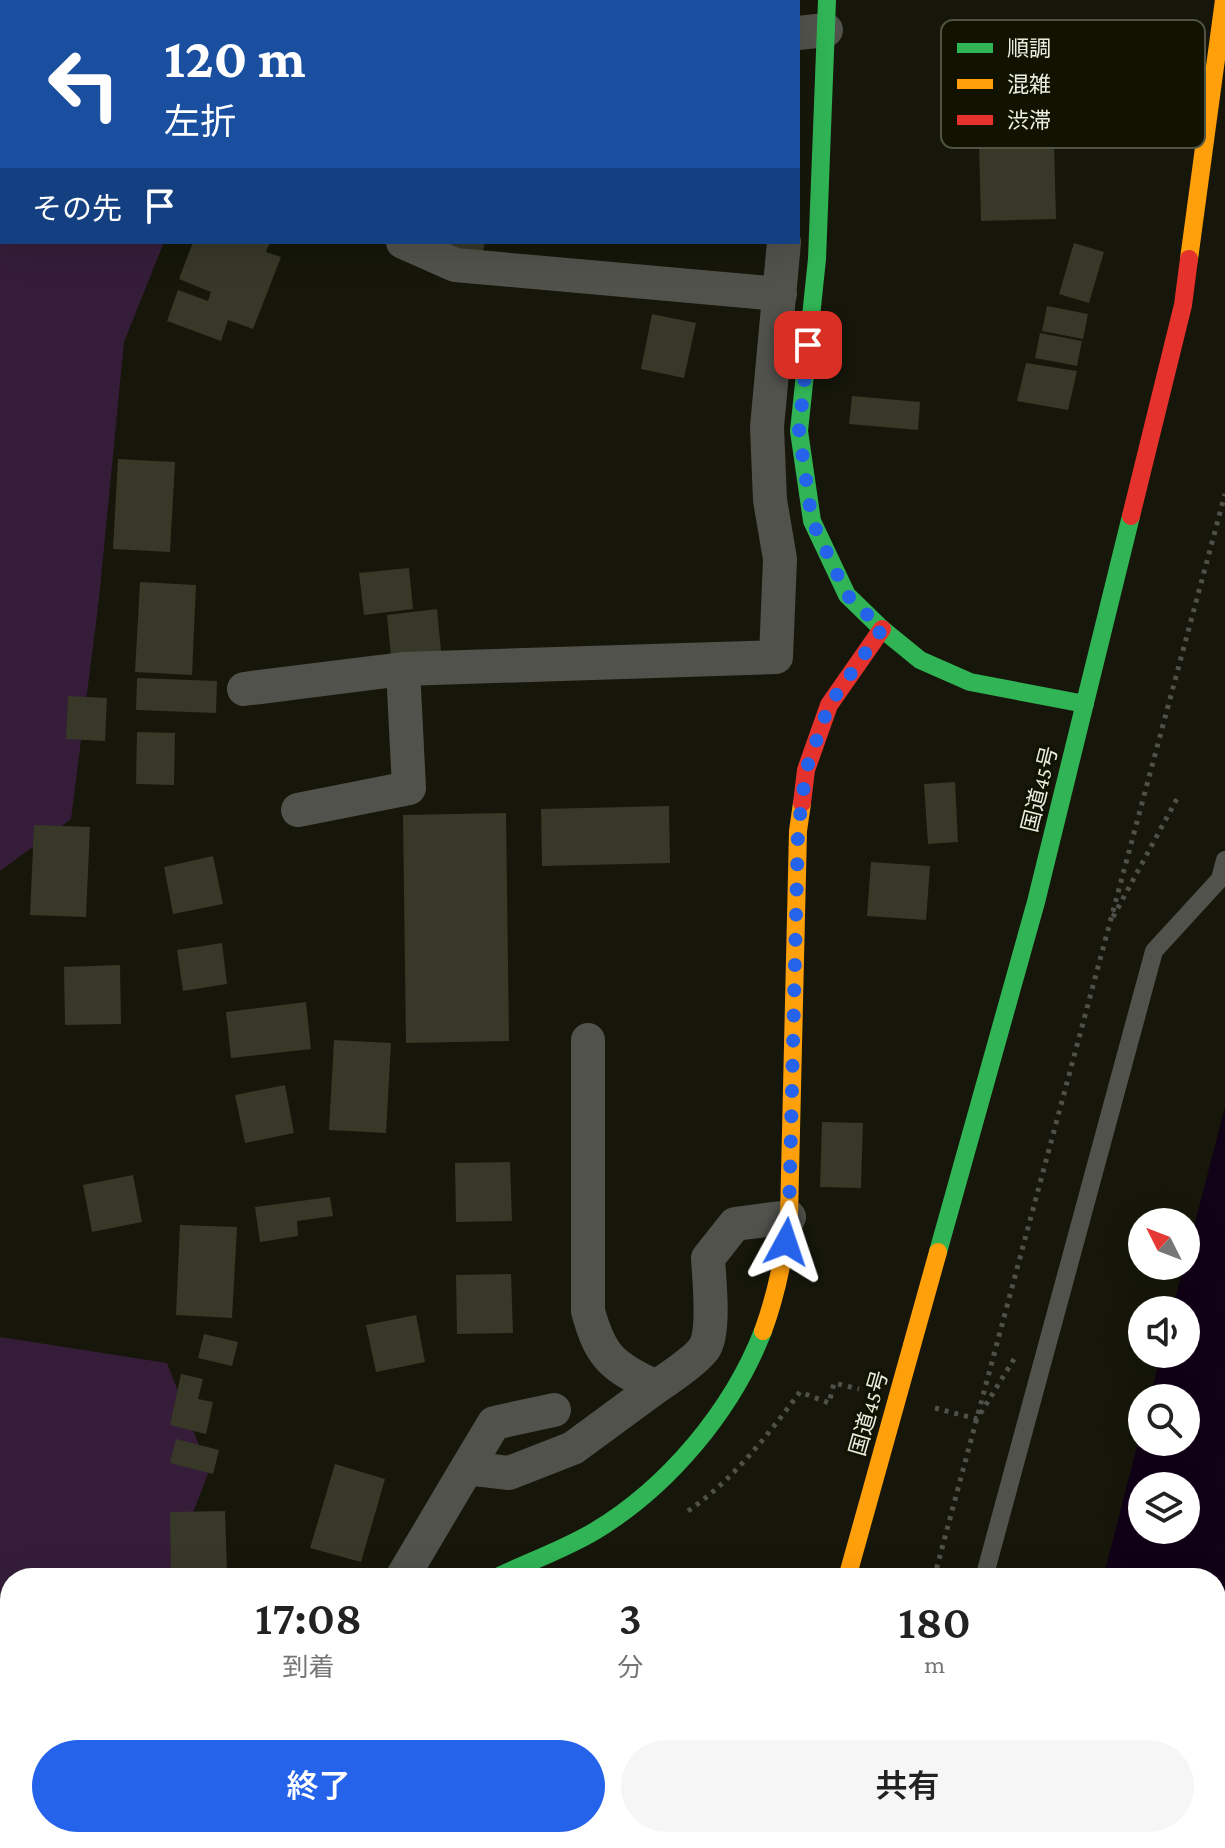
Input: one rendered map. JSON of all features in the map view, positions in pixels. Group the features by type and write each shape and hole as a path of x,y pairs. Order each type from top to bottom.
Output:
{"main road":[{"name":"国道45号","path":"1205,141 1224,0"},
{"path":"817,21 817,259 799,431 812,521 847,595 920,660 970,682 1085,704"},
{"name":"国道45号","path":"850,1568 1036,902 1183,305 1204,148"},
{"path":"516,1568 603,1526 650,1490 725,1405 750,1359 768,1315 783,1267 789,1217 798,831 806,770 829,705 882,629"}],"street":[{"path":"408,244 455,265 780,294"},
{"path":"244,689 403,669 776,657 780,559 770,500 767,427 784,244"},
{"path":"298,810 409,788 403,669"},
{"path":"588,1040 588,1311 596,1341 620,1369 656,1387"},
{"path":"467,1468 509,1473 573,1448 656,1387 705,1346 711,1312 708,1258 735,1224 789,1217"},
{"path":"408,1568 494,1423 554,1410"}],"lane":[{"path":"987,1568 1154,951 1220,879 1225,860"}],"path":[{"path":"937,1568 1225,495"},
{"path":"1109,925 1179,795"},
{"path":"675,1520 700,1503 757,1449 800,1392 829,1403 834,1383"}],"shaded area":[{"path":"0,244 163,244 124,342 99,599 71,819 0,871"},
{"path":"1225,1107 1225,1568 1106,1568 1128,1481 1128,1544 1200,1544 1200,1472 1130,1472 1135,1456 1200,1456 1200,1384 1154,1384 1158,1368 1200,1368 1200,1296 1176,1296 1180,1280 1200,1280 1199,1208"},
{"path":"0,1337 167,1363 209,1471 172,1568 0,1568"}],"building":[{"path":"979,148 1054,148 1056,219 981,221"},
{"path":"1074,243 1104,252 1089,303 1059,294"},
{"path":"192,244 269,244 266,252 281,257 253,329 228,320 221,341 167,321 178,290 208,301 211,292 179,279"},
{"path":"445,244 485,244 480,265 444,249"},
{"path":"1047,306 1088,314 1083,339 1042,331"},
{"path":"652,314 696,323 684,378 641,369"},
{"path":"1040,333 1082,341 1077,366 1035,358"},
{"path":"1026,363 1077,371 1068,410 1017,401"},
{"path":"852,396 920,402 918,430 849,424"},
{"path":"118,459 175,462 170,552 113,549"},
{"path":"409,568 413,609 364,615 359,573"},
{"path":"140,582 196,585 192,675 135,672"},
{"path":"437,609 441,651 391,657 387,615"},
{"path":"137,678 217,681 216,713 136,710"},
{"path":"68,696 107,698 105,741 66,739"},
{"path":"137,732 175,733 174,785 136,784"},
{"path":"955,782 958,842 928,844 924,784"},
{"path":"669,806 670,863 542,866 541,809"},
{"path":"506,813 509,1041 406,1043 403,815"},
{"path":"34,825 90,827 86,917 30,915"},
{"path":"213,856 223,904 173,914 164,867"},
{"path":"871,862 930,866 926,920 867,916"},
{"path":"222,943 227,984 183,991 177,950"},
{"path":"120,965 121,1024 65,1025 64,967"},
{"path":"306,1002 311,1049 231,1058 226,1012"},
{"path":"334,1040 391,1043 386,1133 329,1130"},
{"path":"285,1085 294,1133 245,1143 235,1095"},
{"path":"822,1122 863,1123 861,1188 820,1187"},
{"path":"510,1162 512,1221 456,1222 455,1163"},
{"path":"133,1175 142,1222 92,1232 83,1185"},
{"path":"330,1197 333,1216 297,1221 298,1236 260,1242 255,1207"},
{"path":"180,1225 237,1227 232,1318 176,1315"},
{"path":"511,1274 513,1333 457,1334 456,1275"},
{"path":"416,1315 425,1362 376,1372 366,1325"},
{"path":"204,1334 238,1342 232,1366 198,1358"},
{"path":"181,1374 203,1379 198,1399 213,1402 206,1434 170,1425"},
{"path":"176,1439 219,1450 213,1474 170,1463"},
{"path":"335,1464 385,1479 361,1562 310,1548"},
{"path":"225,1511 227,1568 171,1568 170,1512"}],"traffic: fast":[{"path":"827,0 817,259 799,431 812,521 847,595 920,660 970,682 1085,704"},
{"path":"938,1252 1036,902 1131,516"},
{"path":"518,1568 595,1531 622,1513 672,1469 695,1444 734,1390 763,1331"}],"traffic: slow":[{"path":"1205,141 1224,0"},
{"path":"1189,259 1204,148"},
{"path":"763,1331 779,1275 789,1217 798,831 802,803"},
{"path":"850,1568 938,1252"}],"traffic: jam":[{"path":"1131,516 1183,305 1189,259"},
{"path":"802,803 806,770 829,705 882,629"}],"route":[{"path":"786,1242 798,831 806,770 829,705 882,629 847,595 812,521 799,431 808,345"}]}
